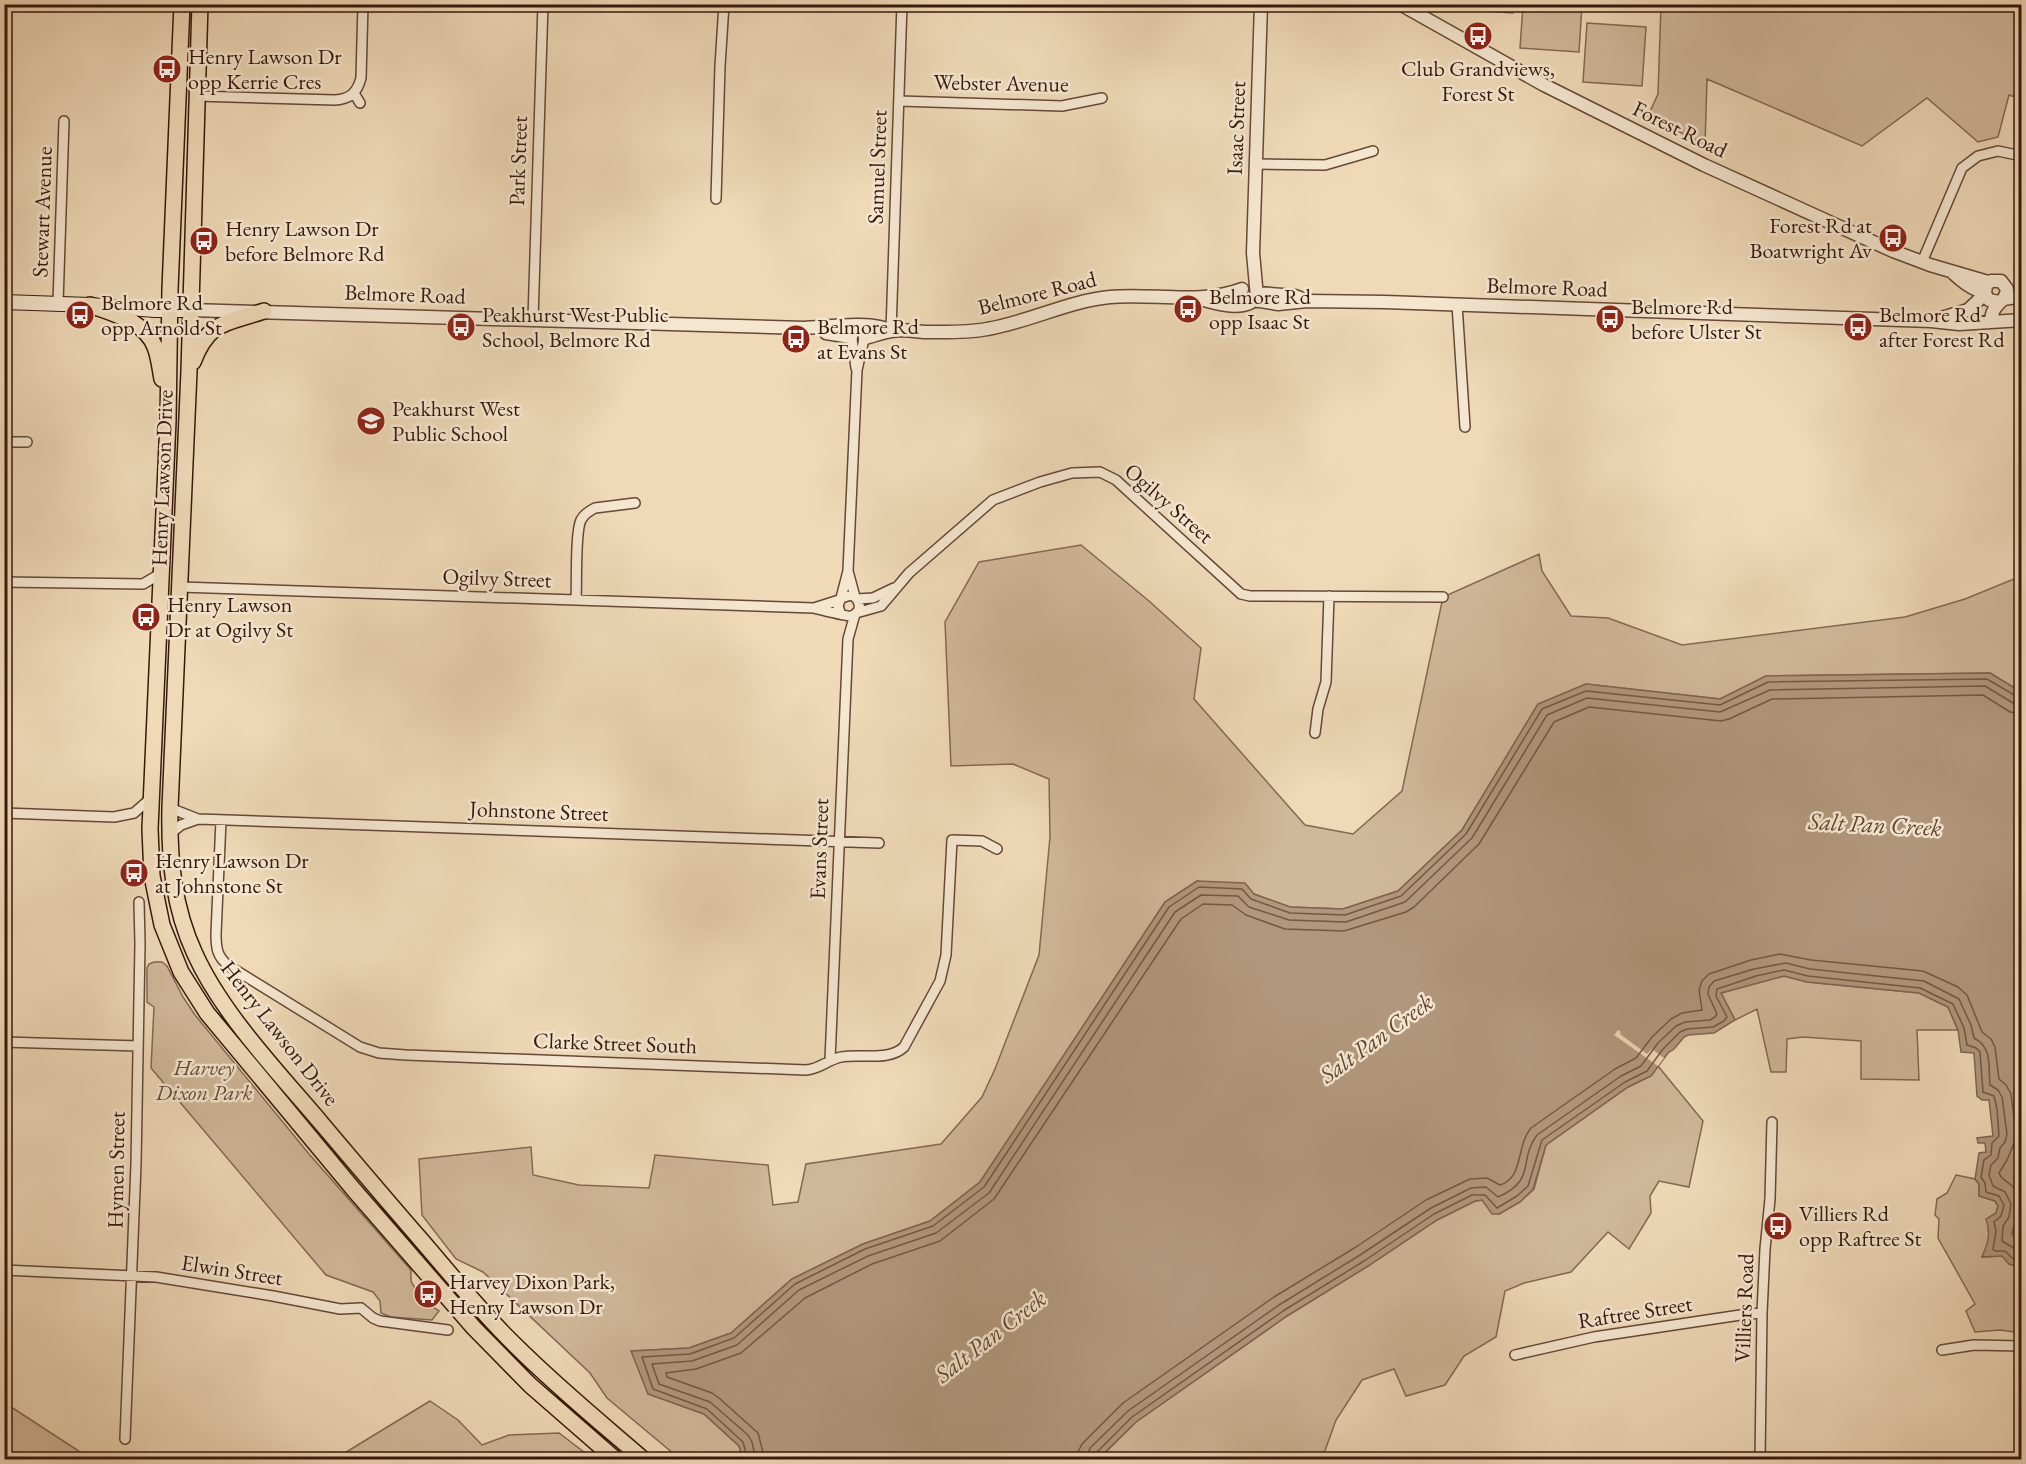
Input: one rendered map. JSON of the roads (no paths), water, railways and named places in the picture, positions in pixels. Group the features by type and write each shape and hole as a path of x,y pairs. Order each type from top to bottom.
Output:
{"main road":[{"name":"Henry Lawson Drive","path":"182,4 168,421 149,844 154,892 168,941 188,984 225,1036 461,1314 500,1357 616,1460"},
{"name":"Henry Lawson Drive","path":"200,4 189,371 170,808 173,881 181,917 194,953 212,987 235,1019 412,1230 515,1345 644,1460"},
{"name":"Belmore Road","path":"4,302 58,303 170,311 190,310"},
{"path":"90,305 136,324 149,335 156,349 168,421"},
{"path":"189,371 196,352 208,333 228,322 264,311"}],"street":[{"path":"196,96 335,100 349,97 354,93 361,78 363,4"},
{"name":"Park Street","path":"533,319 543,4"},
{"path":"716,199 724,4"},
{"name":"Samuel Street","path":"891,331 902,4"},
{"name":"Isaac Street","path":"1250,294 1261,4"},
{"name":"Forest Road","path":"1400,4 1544,85 1642,135 1833,224 1922,262 1952,272 1986,290"},
{"path":"354,93 360,103"},
{"name":"Webster Avenue","path":"898,101 1062,106 1102,98"},
{"name":"Stewart Avenue","path":"58,303 64,122"},
{"path":"1256,164 1325,165 1373,151"},
{"path":"1922,262 1962,168 1978,156 1998,151 2022,156"},
{"path":"2022,289 2006,286 1998,280 1986,290 1989,300 2002,301 2022,296"},
{"path":"1991,321 1992,311 2007,293 2006,286"},
{"name":"Belmore Road","path":"1931,321 1968,310 1986,290"},
{"name":"Belmore Road","path":"190,310 804,328 880,335 891,331 978,331 1014,323 1081,302 1110,297 1250,294 1295,296 1306,301 1457,304 1931,321 1951,324 2022,320"},
{"path":"1457,304 1465,427"},
{"path":"848,571 859,608 856,614 847,616 841,613 838,606 848,571 858,334"},
{"path":"4,442 27,442"},
{"name":"Ogilvy Street","path":"856,614 881,606 909,573 993,500 1040,482 1091,472 1107,475 1121,484 1241,594 1250,596 1443,597"},
{"path":"576,600 581,520 595,508 635,503"},
{"path":"4,582 143,585 160,574"},
{"name":"Ogilvy Street","path":"180,587 814,608 841,613"},
{"name":"Ogilvy Street","path":"856,598 873,598 894,588"},
{"path":"840,599 847,595 856,598"},
{"path":"1315,733 1327,670 1329,596"},
{"name":"Ogilvy Street","path":"814,608 840,599"},
{"name":"Evans Street","path":"841,613 848,639"},
{"name":"Evans Street","path":"830,1060 848,639 856,614"},
{"path":"4,813 114,817 134,813 151,798"},
{"name":"Johnstone Street","path":"170,808 198,819 879,843"},
{"path":"170,834 182,825 198,819"},
{"name":"Clarke Street South","path":"221,820 216,945 219,957 229,966 368,1051 406,1055 806,1070 820,1067 830,1060 851,1056 888,1055 904,1047 943,973 947,949 952,840 982,841 997,849"},
{"name":"Hymen Street","path":"125,1439 133,1275 139,902"},
{"path":"4,1042 138,1046"},
{"name":"Villiers Road","path":"1760,1460 1762,1313 1770,1199 1772,1122"},
{"name":"Elwin Street","path":"4,1270 133,1275 258,1293 340,1309 361,1308 380,1321 448,1330"},
{"name":"Raftree Street","path":"1515,1355 1616,1333 1762,1313"},
{"path":"1942,1350 1974,1345 2022,1346"}],"water":[{"name":"Salt Pan Creek","path":"1990,673 2021,692 2021,1267 2009,1264 2002,1256 1982,1257 1988,1238 1986,1219 1996,1213 1998,1206 1995,1201 1979,1196 1979,1184 1975,1179 1979,1153 1986,1152 1985,1143 1978,1143 1977,1138 1993,1136 1989,1100 1982,1100 1977,1096 1974,1053 1961,1052 1958,1030 1948,1007 1919,993 1807,982 1784,976 1721,993 1735,1020 1714,1033 1684,1037 1668,1053 1651,1076 1628,1087 1546,1145 1533,1189 1520,1202 1499,1214 1492,1214 1482,1200 1475,1201 1437,1220 1287,1316 1136,1422 1098,1459 743,1459 739,1446 704,1414 648,1394 631,1351 689,1348 731,1333 792,1279 863,1244 930,1221 980,1182 1165,902 1197,881 1245,883 1254,894 1290,907 1343,909 1398,891 1462,830 1538,704 1586,684 1720,699 1766,676"}],"place":[{"name":"Club Grandviews, Forest St","path":"1478,36"},
{"name":"Henry Lawson Dr opp Kerrie Cres","path":"167,69"},
{"name":"Forest Rd at Boatwright Av","path":"1893,238"},
{"name":"Henry Lawson Dr before Belmore Rd","path":"204,241"},
{"name":"Belmore Rd opp Isaac St","path":"1188,309"},
{"name":"Belmore Rd opp Arnold St","path":"80,315"},
{"name":"Belmore Rd before Ulster St","path":"1610,319"},
{"name":"Peakhurst West Public School, Belmore Rd","path":"461,327"},
{"name":"Belmore Rd after Forest Rd","path":"1858,327"},
{"name":"Belmore Rd at Evans St","path":"796,339"},
{"name":"Peakhurst West Public School","path":"371,421"},
{"name":"Henry Lawson Dr at Ogilvy St","path":"146,617"},
{"name":"Henry Lawson Dr at Johnstone St","path":"134,873"},
{"name":"Villiers Rd opp Raftree St","path":"1778,1226"},
{"name":"Harvey Dixon Park, Henry Lawson Dr","path":"428,1294"}],"park label":[{"name":"Harvey Dixon Park","path":"204,1080"}]}
